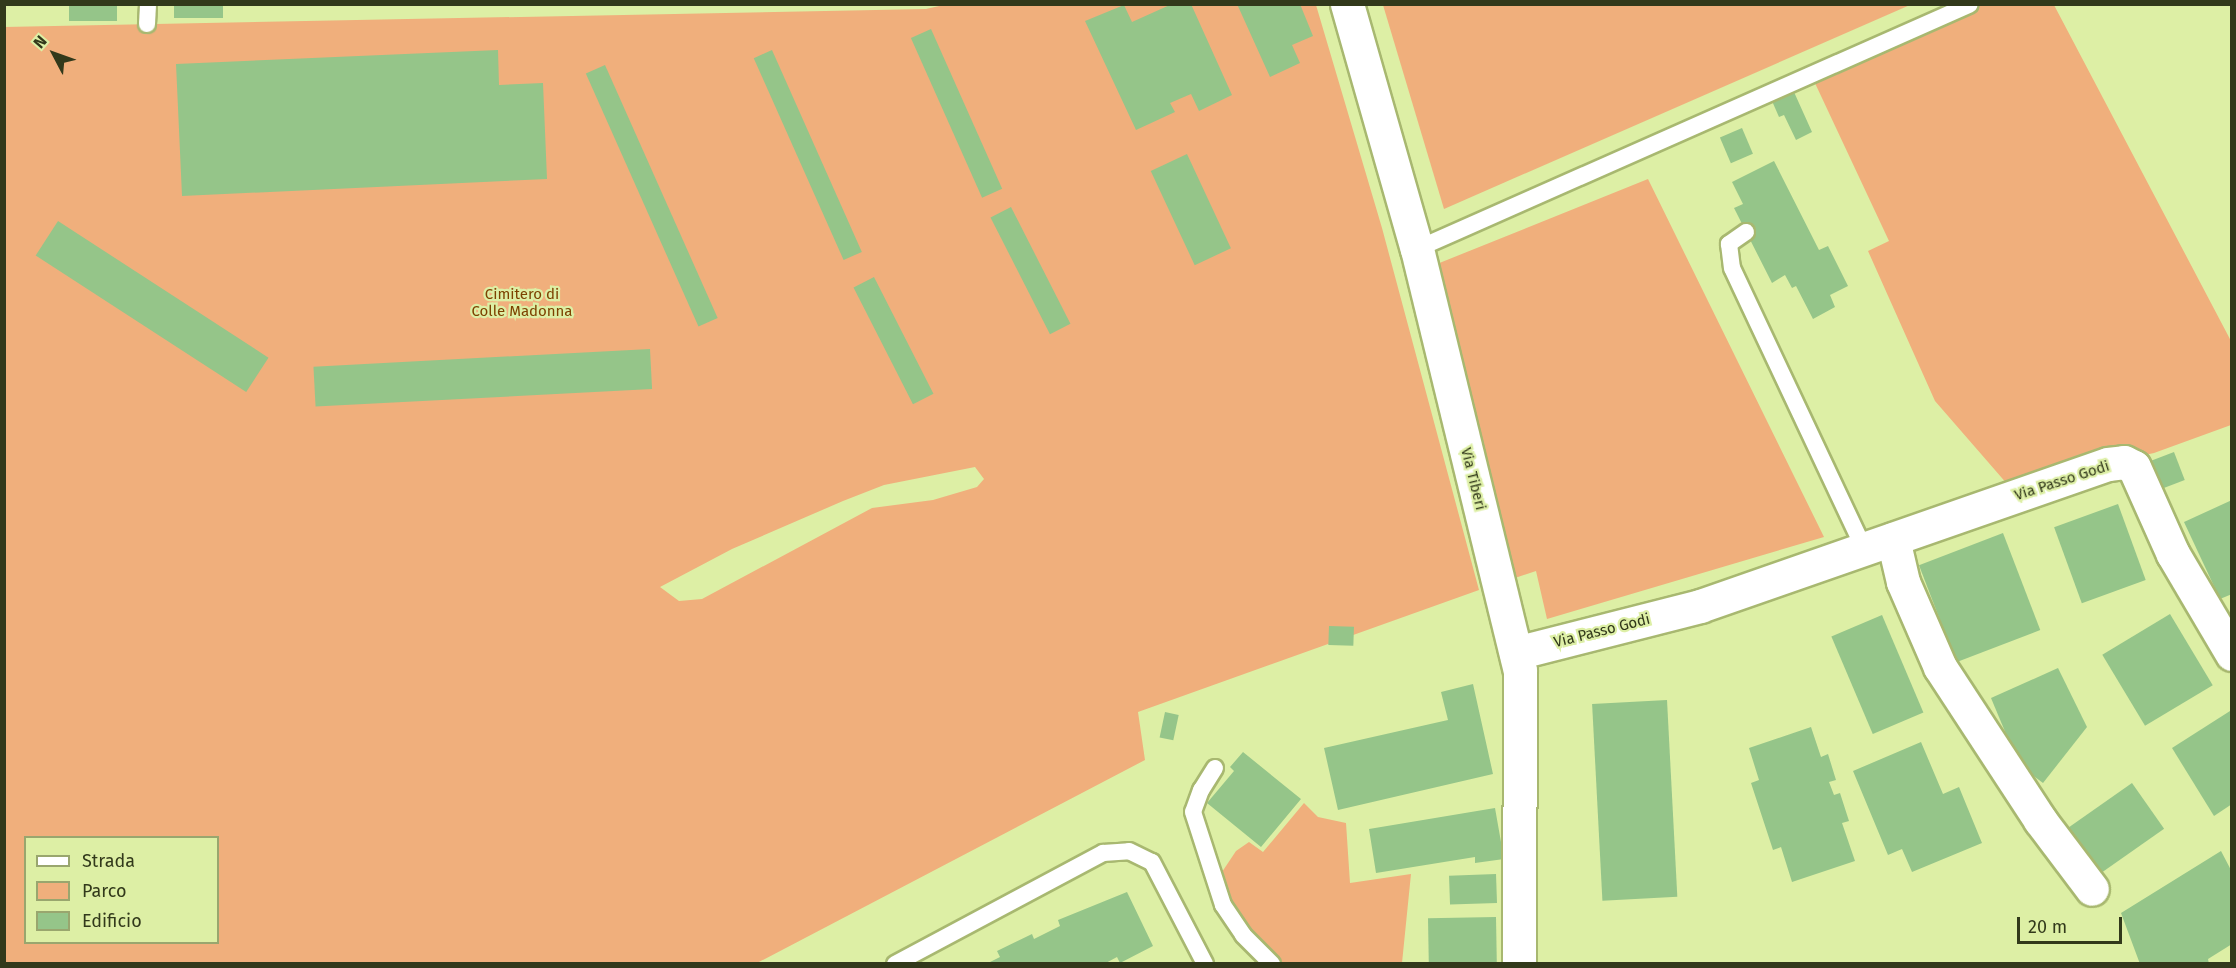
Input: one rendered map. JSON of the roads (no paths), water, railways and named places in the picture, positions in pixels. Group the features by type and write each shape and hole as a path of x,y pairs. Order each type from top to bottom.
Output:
{"street":[{"name":"Via Tiberi","path":"1347,4 1417,249 1520,670 1520,963"},
{"name":"Via Passo Godi","path":"1516,653 1700,606 2108,464 2124,462 2133,467 2173,554 2232,654"},
{"path":"1878,544 1903,582 1940,667 2040,820 2092,889"}],"lane":[{"path":"147,24 148,4"},
{"path":"1417,249 1969,6"},
{"path":"1746,232 1729,244 1732,268 1878,544"},
{"path":"1215,768 1201,790 1193,812 1223,905 1244,935 1272,963"},
{"path":"895,963 1102,853 1121,851 1143,856 1152,862 1205,963"}],"park label":[{"name":"Cimitero di Colle Madonna","path":"522,302"}]}
